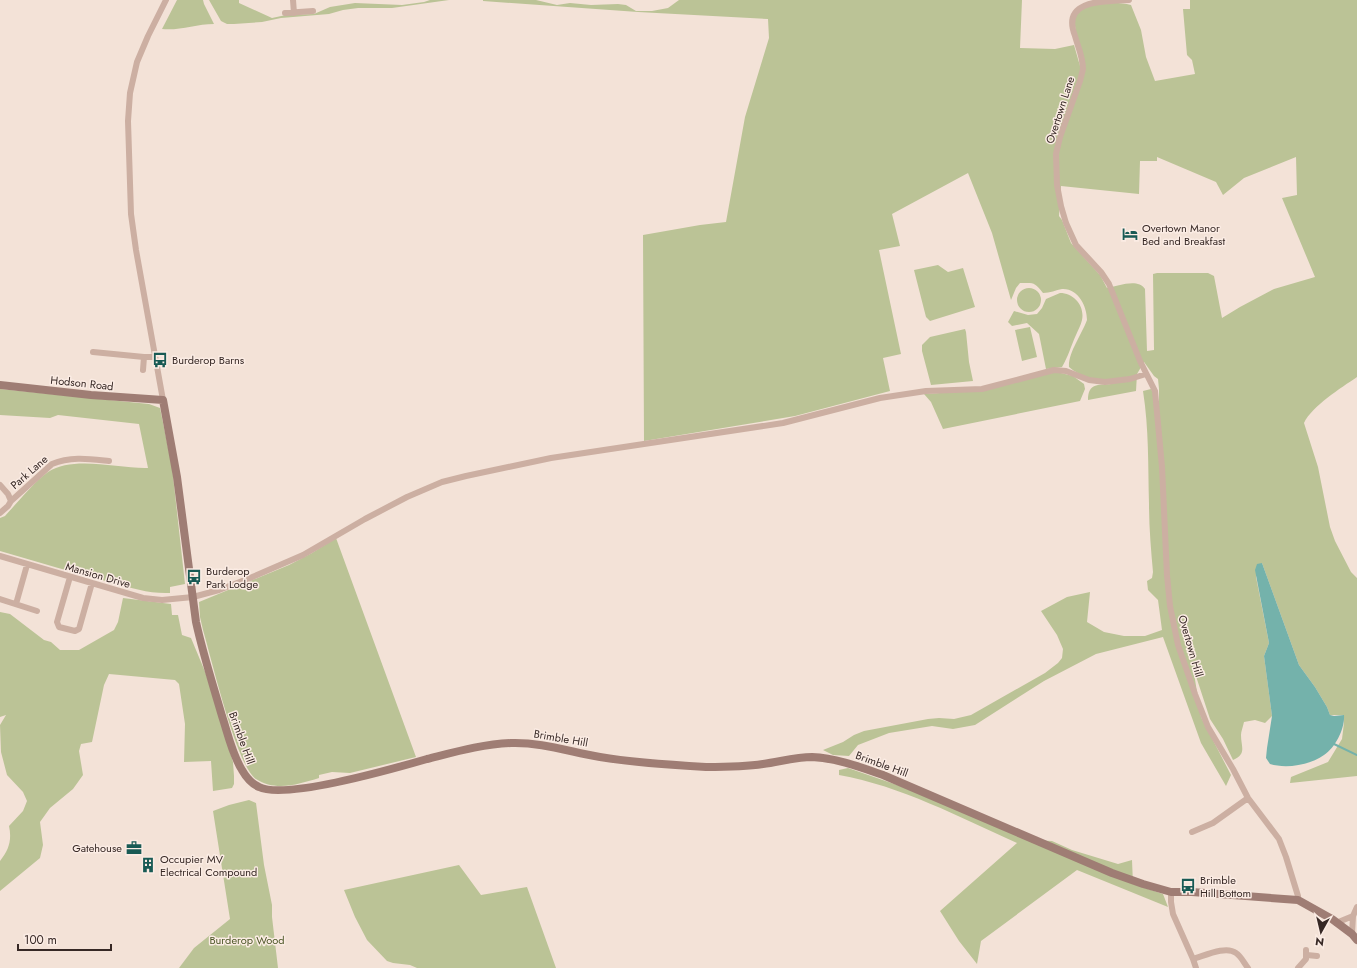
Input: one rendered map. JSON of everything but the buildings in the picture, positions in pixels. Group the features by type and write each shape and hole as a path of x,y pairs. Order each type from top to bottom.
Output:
{"main road":[{"name":"Hodson Road","path":"0,385 91,395 162,400"},
{"name":"Brimble Hill","path":"162,400 177,477 196,622 205,658 237,760 246,777 258,787 284,791 302,788 387,770 473,748 512,743 544,745 628,761 705,766 743,766 803,758 824,758 851,764 883,775 1112,873 1143,884 1172,892 1241,895 1298,900"},
{"path":"1298,900 1336,923 1354,937"}],"street":[{"path":"162,400 131,214 128,121 130,93 137,62 166,0"},
{"path":"293,0 294,13"},
{"name":"Overtown Lane","path":"1129,0 1090,2 1080,5 1075,10 1072,25 1082,59 1083,69 1060,137 1056,154 1056,170 1061,206 1073,240 1084,255 1101,272 1109,284 1146,374"},
{"path":"285,13 313,11"},
{"path":"93,352 155,357"},
{"path":"143,370 144,357"},
{"name":"Mansion Drive","path":"0,556 143,598 162,600 193,597 219,590 282,565 303,555 365,518 406,497 442,482 466,476 551,458 783,424 880,398 932,391 982,389 1054,370 1066,371 1090,380 1105,382 1134,379 1146,374"},
{"name":"Overtown Hill","path":"1146,374 1155,390 1156,397 1162,468 1167,575 1170,606 1182,658 1205,722 1233,769 1248,798 1279,840 1291,872 1298,900"},
{"name":"Park Lane","path":"0,513 8,506 11,500 45,469 59,461 83,458 109,461"},
{"name":"Park Lane","path":"0,484 11,500"},
{"path":"16,604 27,565"},
{"path":"70,577 57,622 59,626 74,631 79,629 92,583"},
{"path":"0,599 37,611"},
{"path":"1192,832 1213,823 1248,798"},
{"path":"1172,892 1171,902 1173,914 1196,968"},
{"path":"1354,937 1353,916 1357,907"},
{"path":"1336,923 1353,916"},
{"path":"1193,959 1222,950 1230,950 1238,954 1248,968"},
{"path":"1298,968 1304,962 1307,952 1317,956"}],"green space":[{"path":"177,0 203,0 214,24 175,29 162,29"},
{"path":"209,0 239,0 239,3 272,18 286,15 314,14 330,7 355,3 402,5 430,0 449,0 392,8 358,8 329,14 281,18 262,22 227,24 221,21"},
{"path":"536,0 557,5 570,3 591,5 618,4 626,5 636,11 652,11 668,8 679,0 1022,0 1020,48 1055,49 1074,45 1080,66 1074,18 1084,5 1120,3 1131,5 1141,30 1146,57 1155,81 1195,74 1192,60 1187,55 1183,9 1190,9 1190,0 1357,0 1357,377 1335,392 1313,410 1304,423 1318,467 1330,527 1335,541 1351,572 1357,578 1357,776 1290,783 1291,777 1328,762 1342,739 1344,723 1343,715 1330,715 1315,687 1299,665 1262,563 1256,577 1269,643 1264,656 1272,716 1265,723 1255,720 1244,722 1241,733 1242,753 1233,760 1223,739 1210,719 1193,667 1201,717 1231,775 1226,786 1201,743 1163,637 1096,654 1044,681 975,725 953,729 932,726 889,733 858,745 849,756 833,755 823,750 864,731 928,719 954,719 971,715 1045,673 1062,658 1063,649 1057,635 1041,611 1067,597 1090,592 1087,622 1104,632 1124,636 1145,636 1162,630 1158,600 1148,590 1147,581 1152,578 1153,572 1149,521 1147,433 1143,391 1151,389 1159,402 1158,379 1144,362 1137,374 1136,391 1088,400 1088,394 1092,388 1098,385 1111,384 1083,376 1069,367 1073,350 1087,320 1087,315 1083,304 1073,291 1062,289 1043,293 1037,286 1031,283 1020,283 1011,300 992,233 968,173 892,214 900,246 879,250 901,354 883,358 890,391 795,416 644,441 643,235 726,222 745,117 769,38 768,19 638,12 483,1","holes":["1157,157 1216,182 1223,195 1244,178 1296,157 1297,195 1282,198 1315,277 1274,289 1222,318 1214,276 1208,273 1153,274 1154,350 1147,351 1145,289 1142,286 1133,283 1107,288 1100,275 1071,243 1059,216 1061,186 1139,194 1140,161 1157,161"]},
{"path":"938,265 948,272 963,268 975,307 930,321 926,317 914,270"},
{"path":"1029,288 1034,289 1040,295 1040,305 1034,311 1029,312 1024,311 1018,305 1017,300 1018,295 1024,289"},
{"path":"1060,293 1070,295 1077,301 1082,310 1082,320 1062,367 1046,369 1039,334 1027,323 1012,326 1008,322 1014,311 1028,315 1037,314 1042,308 1046,299"},
{"path":"1030,327 1037,357 1022,361 1015,330"},
{"path":"965,329 973,381 931,385 922,351 922,345 930,337"},
{"path":"1057,372 1073,376 1084,384 1085,389 1080,401 943,429 931,402 924,394 956,392"},
{"path":"0,389 149,404 160,408 172,467 185,584 170,587 170,593 148,592 0,551 0,518 5,516 31,487 48,472 71,464 97,464 148,468 139,424 58,415 50,418 0,415"},
{"path":"336,538 416,757 350,773 332,772 319,775 319,778 288,786 271,785 256,779 249,770 233,734 203,630 199,602 289,565"},
{"path":"123,598 171,604 172,615 178,615 182,635 191,638 206,674 233,762 234,784 232,788 213,791 211,761 184,762 185,724 179,684 175,680 109,674 104,685 92,742 81,744 79,751 83,775 73,789 50,808 40,822 43,845 40,858 0,891 0,861 6,853 9,845 9,826 23,811 27,801 23,792 7,775 1,752 0,725 6,715 0,717 0,612 10,614 44,640 51,642 60,650 79,650 114,630 118,622"},
{"path":"848,768 900,786 1030,840 1052,841 1072,850 1118,864 1132,860 1133,884 1163,894 1168,907 1077,870 981,941 977,964 959,941 940,911 1017,843 907,794 862,780 839,775 839,770"},
{"name":"Burderop Wood","path":"249,800 256,803 264,865 272,905 278,968 179,968 194,948 230,919 213,811"},
{"path":"459,865 481,895 527,887 556,968 417,968 410,965 387,961 367,940 355,917 344,890"}],"water":[{"path":"1262,563 1299,665 1315,687 1330,715 1344,715 1343,726 1336,742 1324,755 1305,764 1291,766 1276,765 1270,764 1266,758 1272,716 1264,656 1269,643 1255,570 1257,564"}],"waterway":[{"path":"1334,744 1357,755"}],"place":[{"name":"Overtown Manor Bed and Breakfast","path":"1130,234"},
{"name":"Burderop Barns","path":"160,360"},
{"name":"Burderop Park Lodge","path":"194,577"},
{"name":"Gatehouse","path":"134,848"},
{"name":"Occupier MV Electrical Compound","path":"148,865"},
{"name":"Brimble Hill Bottom","path":"1188,886"}]}
